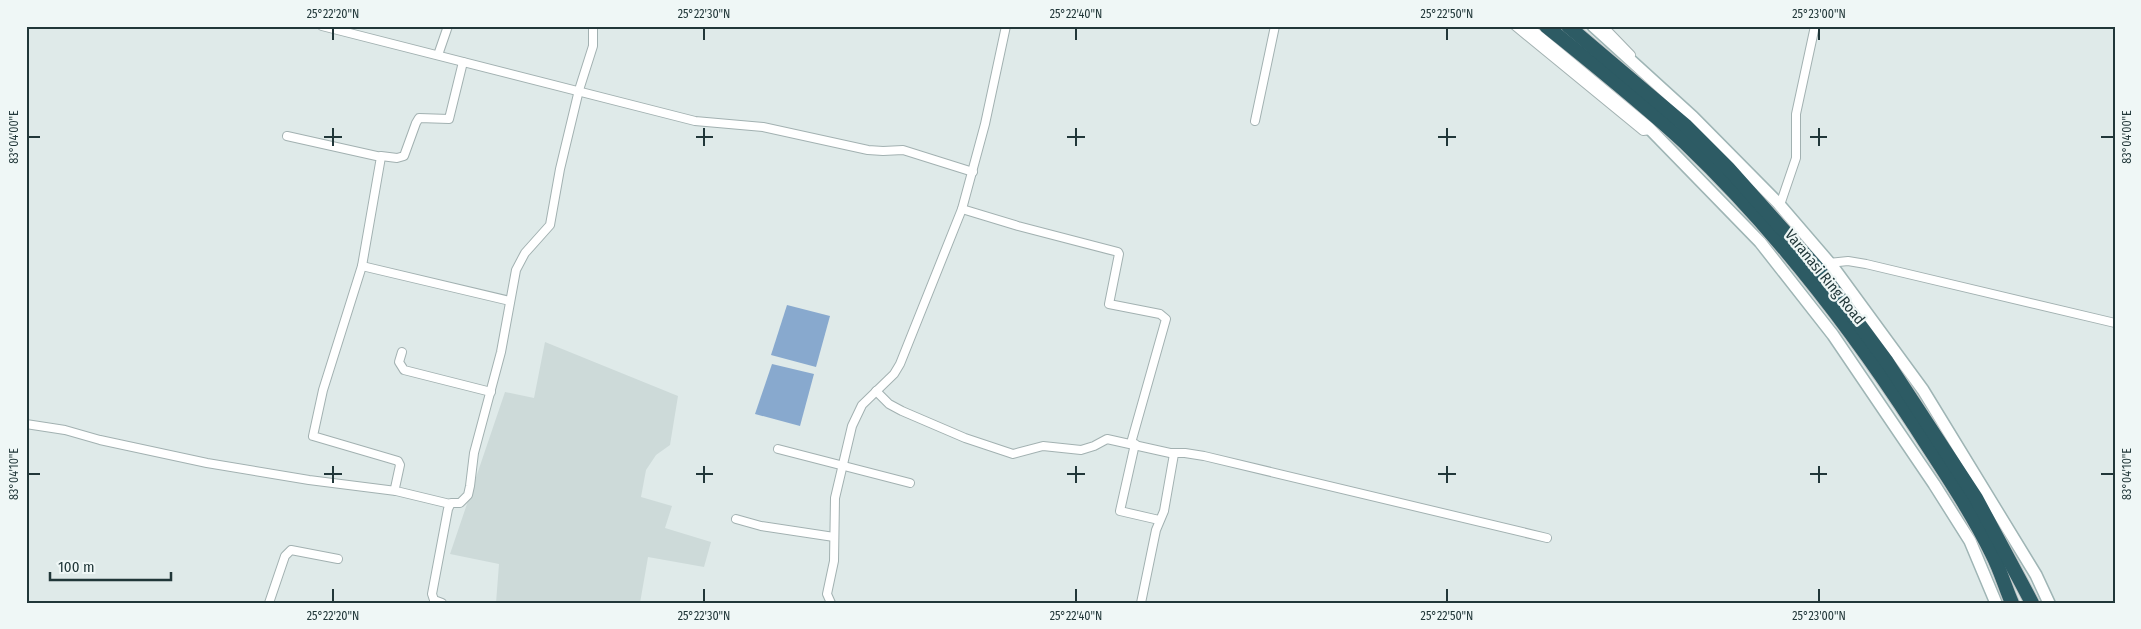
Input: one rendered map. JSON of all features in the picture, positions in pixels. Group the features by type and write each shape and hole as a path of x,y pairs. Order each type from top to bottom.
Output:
{"highway":[{"name":"Varanasi Ring Road","path":"1546,26 1621,86 1685,144 1739,198 1808,278 1881,374 1964,502 1992,555 2012,603"},
{"path":"1568,26 1685,125 1728,168 1818,269 1887,362 1976,498 2032,603"}],"street":[{"path":"322,26 695,121 763,127 868,150 903,150 973,172"},
{"path":"438,55 448,26"},
{"path":"26,424 65,430 100,440 207,463 309,480 396,491 450,504 460,503 468,495 474,453 501,352 519,261 550,225 556,187 579,90 593,46 593,26"},
{"path":"831,603 827,594 834,561 834,498 856,415 862,405 894,374 900,364 962,208 973,172 1006,26"},
{"path":"1255,121 1275,26"},
{"path":"1514,26 1643,131 1651,130"},
{"path":"1526,26 1651,130 1760,242 1833,335 1934,484 1970,541 1996,603"},
{"path":"1593,26 1693,117 1780,205 1829,263 1923,390 2036,575 2050,603"},
{"path":"1603,26 1625,48 1644,72"},
{"path":"1780,205 1796,158 1796,114 1815,26"},
{"path":"287,136 380,156 397,158 404,156 419,118 449,119 463,62"},
{"path":"380,156 362,266 323,390 313,436 398,461 400,465 396,491"},
{"path":"962,208 1018,226 1118,252 1109,304 1160,314 1166,319 1133,444 1120,510 1159,520"},
{"path":"1829,263 1848,261 1866,264 2115,323"},
{"path":"362,266 510,301"},
{"path":"402,352 399,362 404,370 491,392"},
{"path":"876,391 889,404 902,411 966,438 1013,454 1043,446 1059,449 1088,449 1107,438 1174,454 1185,453 1204,456 1547,538"},
{"path":"778,449 910,483"},
{"path":"1141,603 1159,520 1164,510 1174,454"},
{"path":"442,603 434,600 432,594 437,560 450,504"},
{"path":"736,519 761,526 834,537"},
{"path":"269,603 285,556 291,550 338,559"}],"shaded area":[{"path":"545,342 678,396 670,445 656,455 646,470 641,497 672,506 665,528 711,542 704,567 648,557 640,603 496,603 499,564 450,554 505,392 534,398"}],"water":[{"path":"787,305 830,316 816,367 771,355"},
{"path":"772,364 814,374 800,426 755,414"}]}
